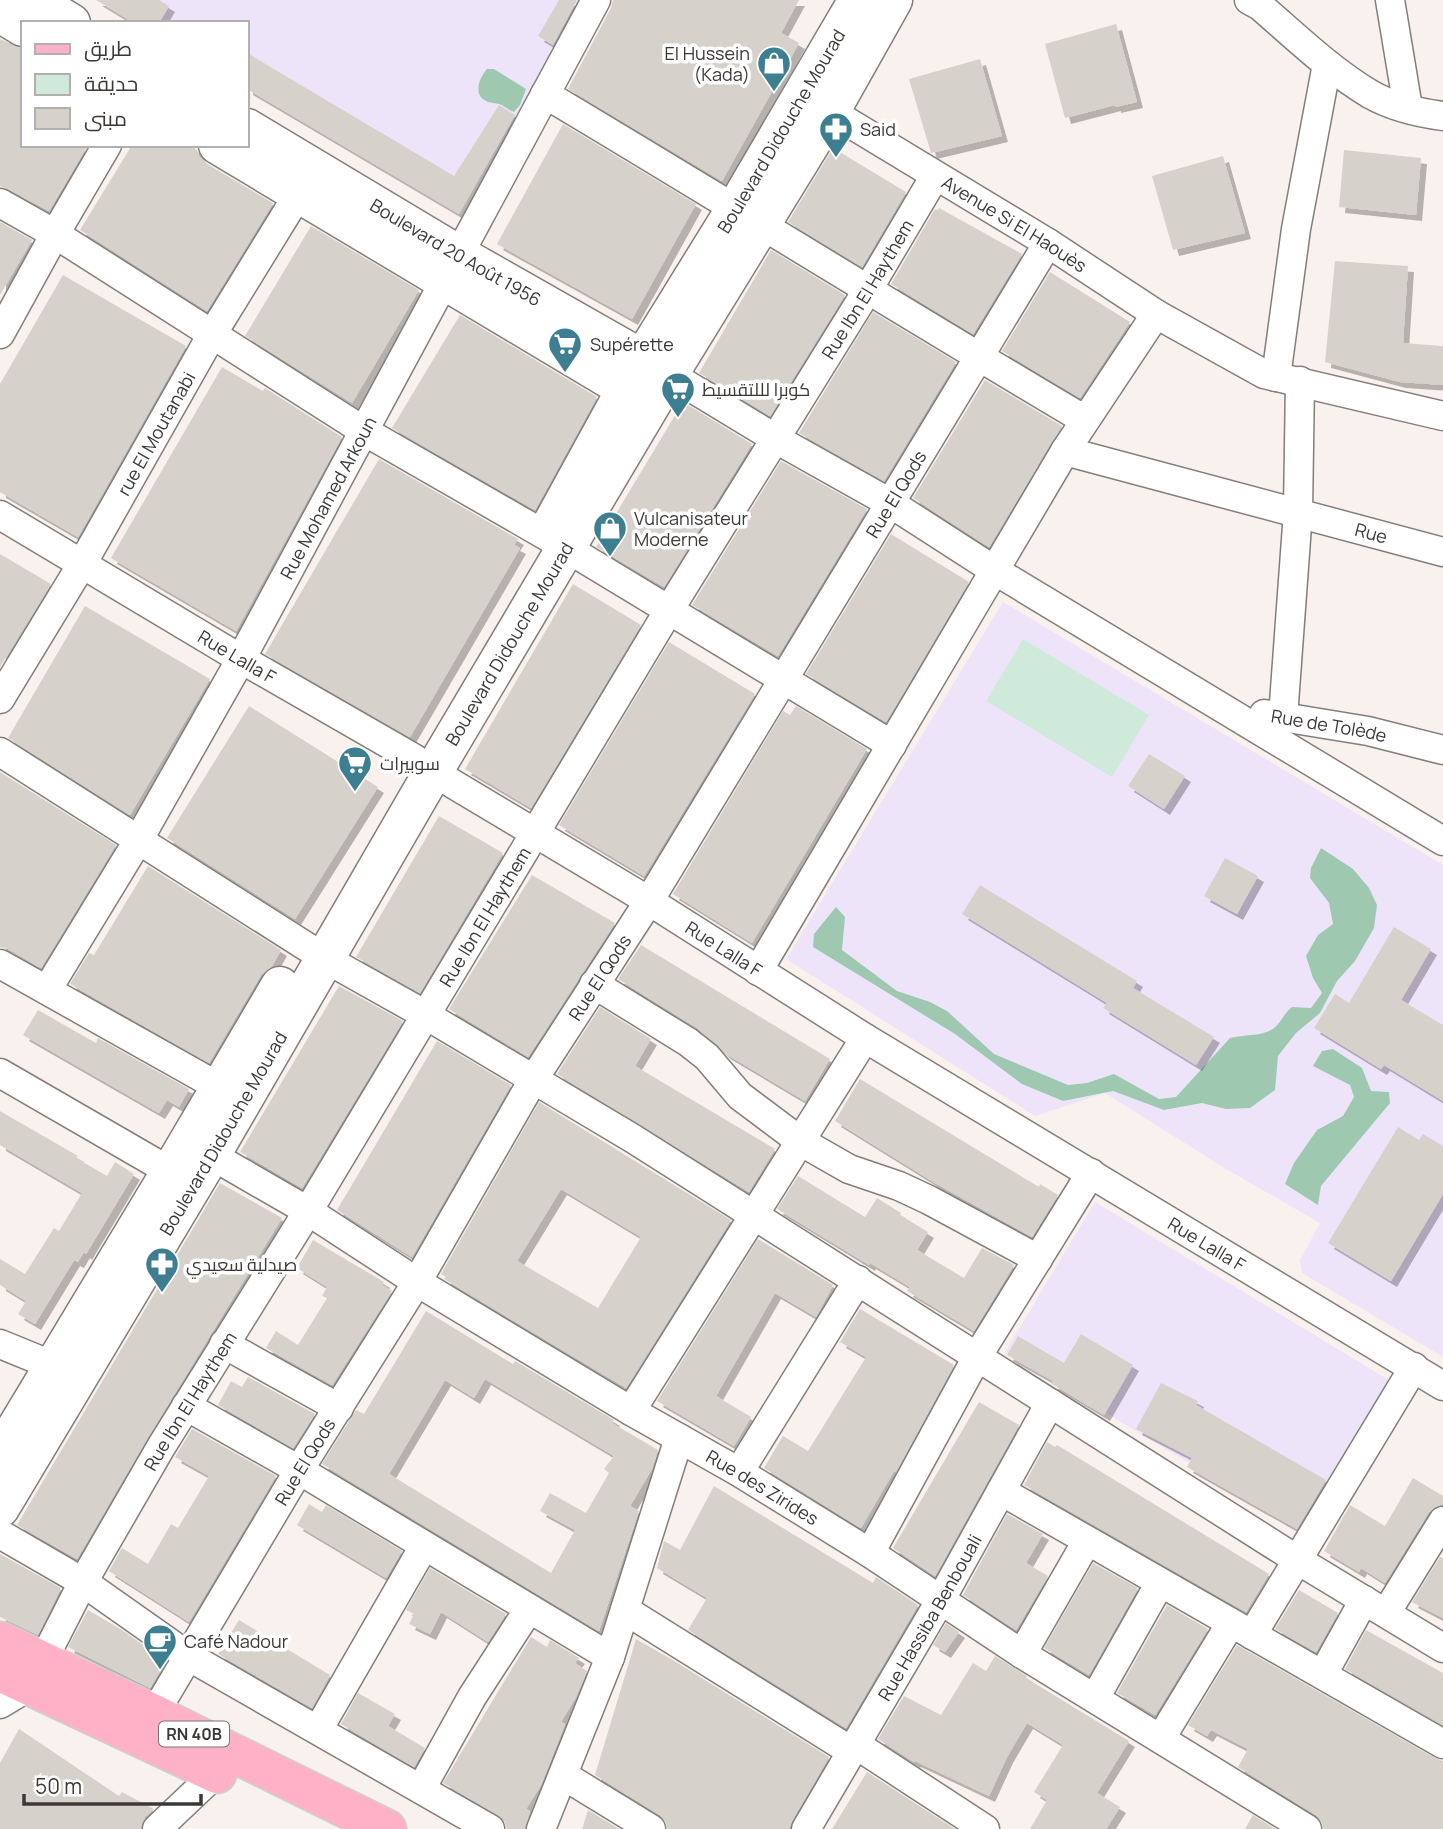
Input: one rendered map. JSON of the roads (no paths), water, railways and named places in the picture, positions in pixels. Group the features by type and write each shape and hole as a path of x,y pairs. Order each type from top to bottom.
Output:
{"main road":[{"name":"Boulevard Didouche Mourad","path":"12,1440 192,1170 315,952 555,542 645,374 748,216 877,3"},
{"path":"0,13 21,26"},
{"name":"Boulevard 20 Août 1956","path":"248,129 307,181"},
{"name":"Boulevard 20 Août 1956","path":"223,147 307,181 452,267 645,374"},
{"name":"Boulevard Didouche Mourad","path":"0,1508 12,1440 54,1366 192,1170 219,1087 315,952"},
{"name":"RN 40B","path":"0,1641 18,1681 216,1773 342,1823 387,1829"},
{"name":"RN 40B","path":"18,1681 154,1714 342,1823"}],"street":[{"name":"Rue Mohamed Arkoun","path":"47,990 139,839 241,659 597,0"},
{"path":"1249,0 1260,6 1327,64 1373,96 1443,116"},
{"path":"1390,0 1408,108"},
{"path":"1283,717 1298,512 1286,372 1296,229 1327,64"},
{"path":"545,94 867,291 1085,420"},
{"name":"Avenue Si El Haouès","path":"816,103 1048,243 1156,314 1228,354 1266,355 1286,372 1443,416"},
{"path":"0,334 106,147"},
{"name":"Rue Ibn El Haythem","path":"18,1681 83,1582 224,1344 308,1211 424,1014 935,176"},
{"name":"rue El Moutanabi","path":"0,699 82,564 211,336 307,181"},
{"path":"0,203 55,234 211,336 364,431 555,542 892,745"},
{"name":"Rue El Qods","path":"154,1714 299,1470 417,1282 533,1080 649,901 1048,243"},
{"path":"758,971 1065,451 1156,314"},
{"name":"Avenue Si El Haouès","path":"1286,372 1443,397"},
{"path":"645,374 776,439 890,503 994,570 1443,841"},
{"name":"Rue","path":"1065,451 1443,552"},
{"name":"Rue Lalla F","path":"0,515 424,765 649,901 865,1038 1443,1385"},
{"name":"Rue de Tolède","path":"1215,704 1368,731 1443,750"},
{"path":"0,752 315,952 632,1138 1296,1559 1443,1648"},
{"path":"0,964 219,1087"},
{"path":"594,984 688,1042 707,1057 740,1096 800,1141 849,1169 899,1186 929,1200 1038,1259"},
{"path":"631,1411 865,1038"},
{"name":"Rue des Zirides","path":"0,1073 192,1170 308,1211 417,1282 631,1411 739,1472 870,1553 1022,1654 1307,1829"},
{"path":"870,1553 977,1357 1091,1173"},
{"path":"739,1472 858,1280"},
{"path":"0,1344 54,1366"},
{"path":"224,1344 339,1408"},
{"path":"1161,1738 1296,1559 1414,1367"},
{"name":"Rue Hassiba Benbouali","path":"806,1829 940,1601 1050,1403"},
{"path":"187,1406 299,1470 610,1657"},
{"path":"541,1829 610,1657 679,1438"},
{"path":"1001,1491 1443,1744"},
{"path":"1324,1674 1443,1521"},
{"path":"0,1534 83,1582 188,1656 490,1829"},
{"path":"1022,1654 1087,1541"},
{"path":"318,1730 424,1546"},
{"path":"1095,1698 1160,1583"},
{"path":"421,1789 472,1697 529,1609"},
{"path":"625,1610 982,1828"},
{"path":"157,1829 216,1773"},
{"path":"563,1775 651,1829"}],"place":[{"name":"El Hussein (Kada)","path":"774,93"},
{"name":"Said","path":"836,159"},
{"name":"Supérette","path":"565,374"},
{"name":"كوبرا لللتقسيط","path":"678,419"},
{"name":"Vulcanisateur Moderne","path":"610,558"},
{"name":"سوبيرات","path":"355,793"},
{"name":"صيدلية سعيدي","path":"162,1294"},
{"name":"Café Nadour","path":"160,1671"}]}
